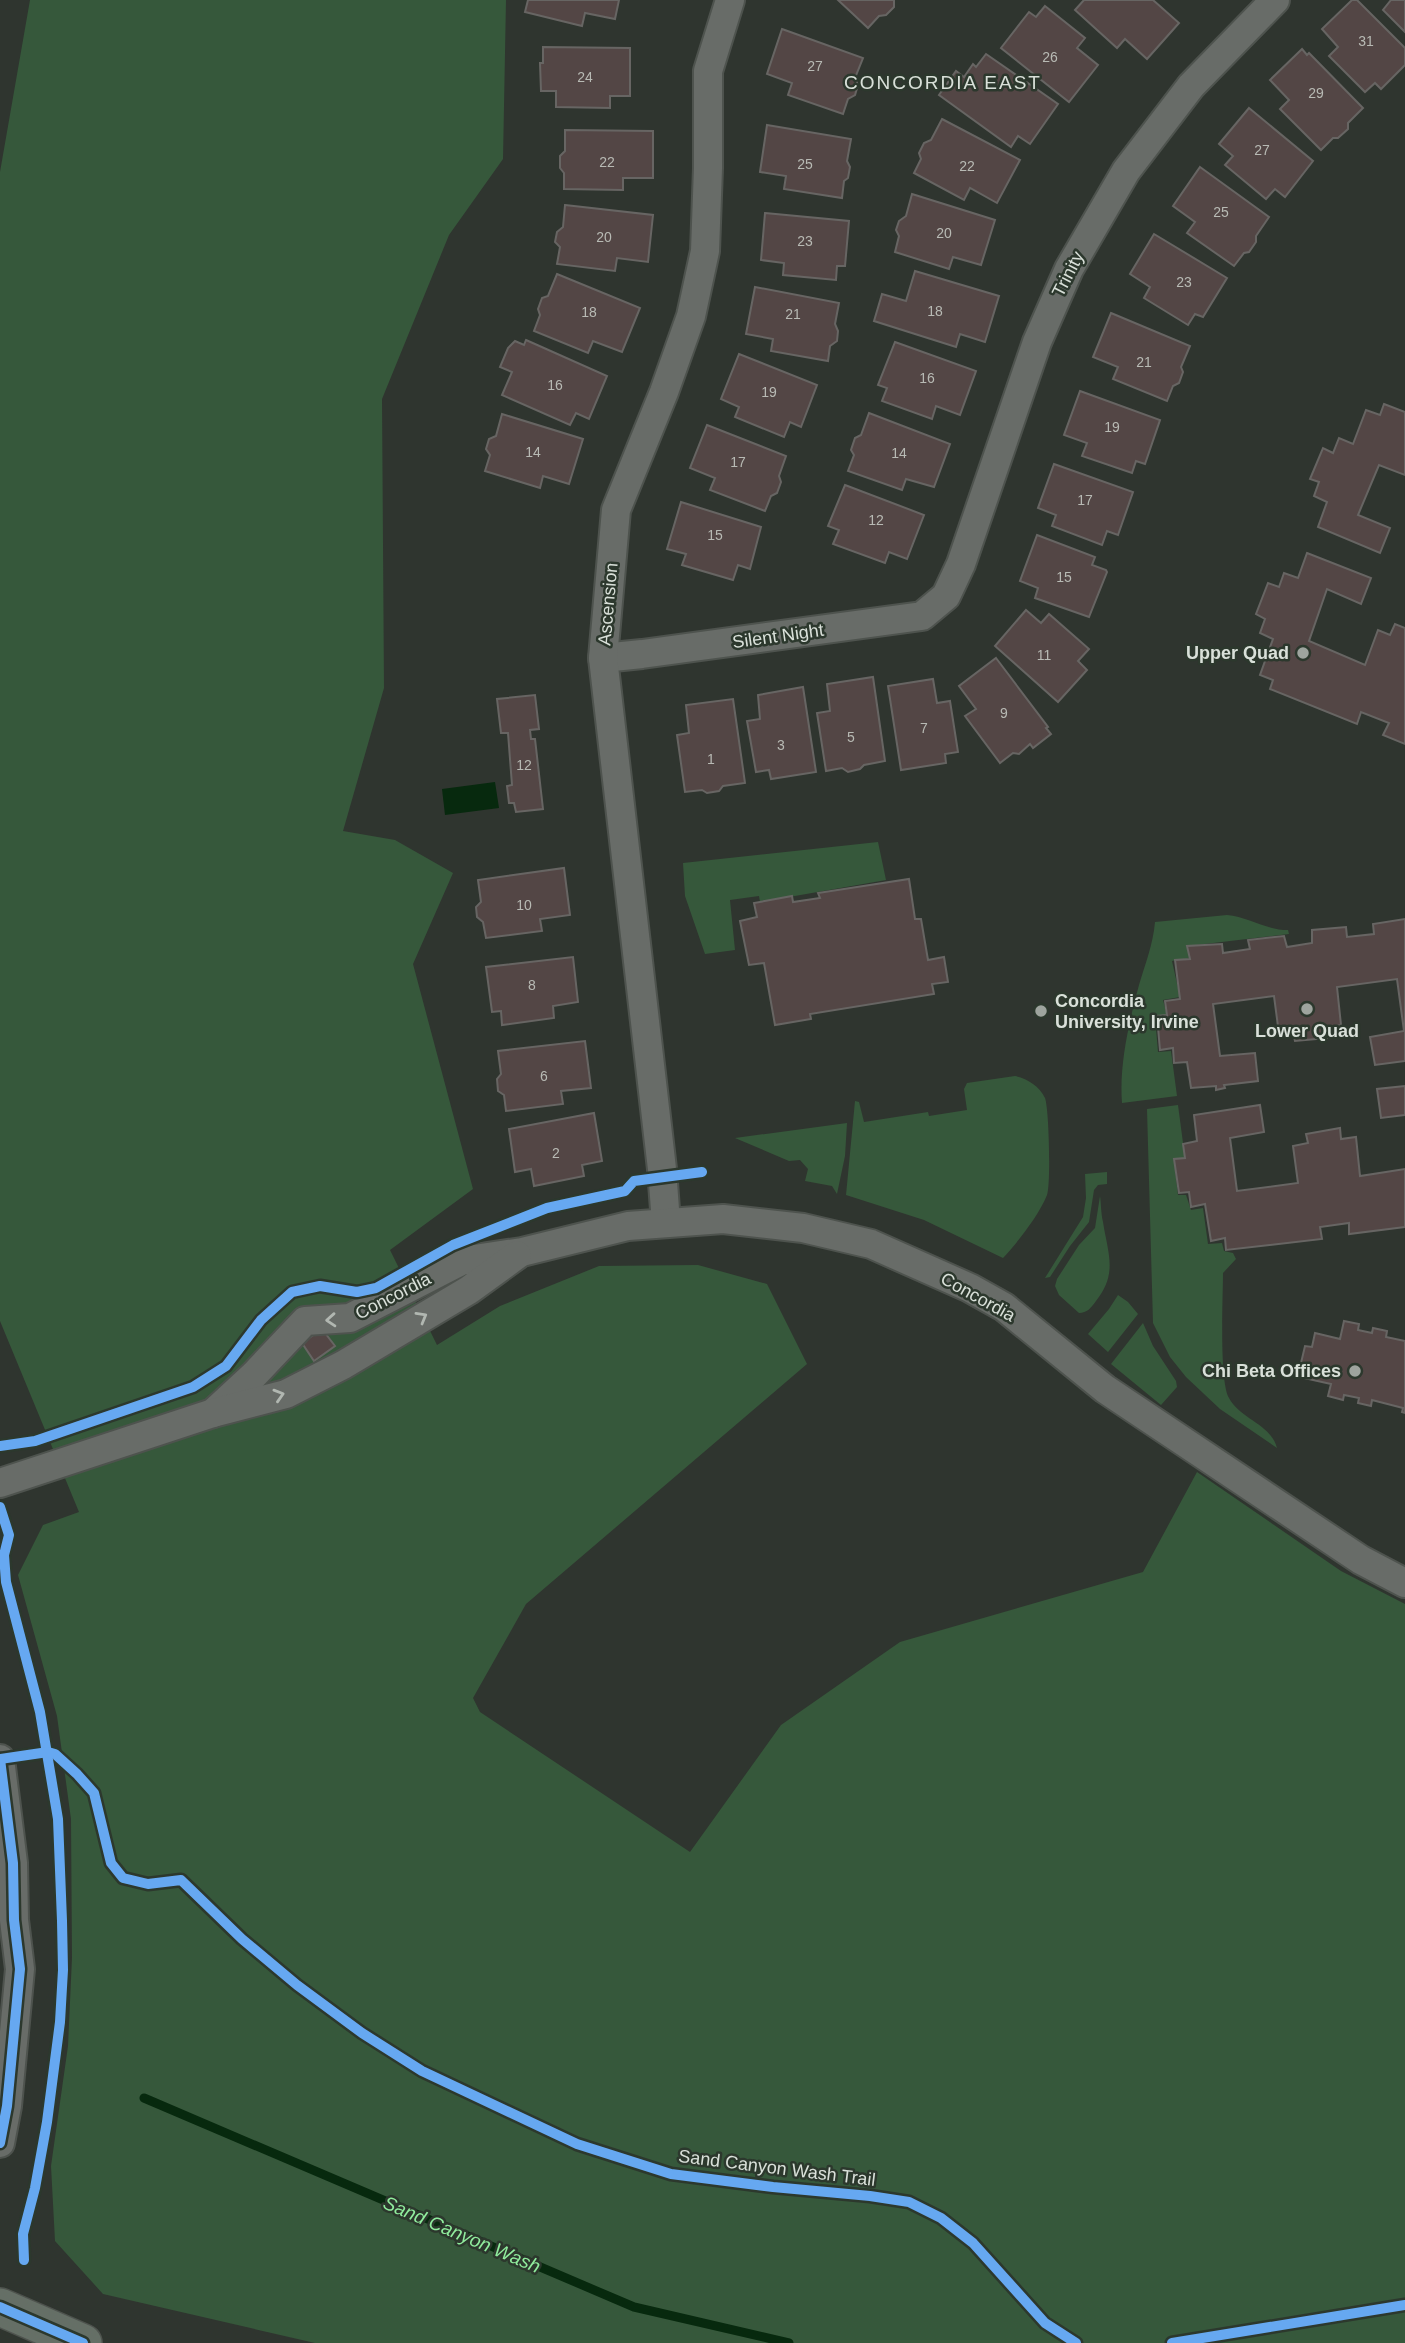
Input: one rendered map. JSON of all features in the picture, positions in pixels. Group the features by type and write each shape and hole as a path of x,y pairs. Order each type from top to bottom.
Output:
{"main road":[{"path":"0,2307 83,2343"}],"street":[{"name":"Ascension","path":"666,1223 603,658 616,510 664,392 691,316 705,251 708,71 730,0"},
{"name":"Trinity","path":"946,596 961,564 1037,342 1069,269 1126,171 1191,86 1275,0"},
{"name":"Silent Night","path":"603,658 922,616 946,596"},
{"name":"Concordia","path":"213,1412 254,1375 305,1321 350,1318 461,1261 523,1252 628,1226 723,1219 803,1228 870,1244 970,1288 1004,1307 1105,1389 1360,1560 1405,1583"},
{"name":"Concordia","path":"0,1483 213,1412 286,1394 343,1365 469,1290 523,1252"},
{"path":"0,1759 13,1863 14,1920 20,1969 9,2092 0,2143"}],"shaded area":[{"path":"30,0 506,0 503,159 449,235 382,399 384,688 343,831 395,840 453,873 413,964 473,1189 390,1250 437,1345 500,1306 599,1266 698,1265 767,1284 807,1364 526,1604 473,1698 480,1712 690,1852 781,1725 900,1642 1143,1572 1197,1472 1341,1571 1405,1604 1405,2343 315,2343 103,2294 55,2241 51,2166 68,2046 72,1958 71,1819 57,1716 18,1575 43,1525 79,1512 0,1321 0,172"},
{"path":"495,782 499,808 445,815 442,789"},
{"path":"878,842 886,880 760,902 759,896 730,900 735,950 705,954 685,896 683,863"},
{"path":"1227,915 1288,930 1289,934 1188,946 1189,958 1172,961 1180,997 1163,1000 1167,1015 1155,1017 1158,1052 1171,1051 1177,1096 1122,1103 1126,1044 1155,922"},
{"path":"1015,1076 1033,1084 1045,1098 1048,1188 1034,1220 1003,1258 924,1220 846,1195 855,1101 859,1102 864,1122 928,1112 929,1116 967,1110 964,1089 967,1083"},
{"path":"1178,1105 1185,1158 1174,1160 1178,1195 1186,1195 1191,1210 1203,1208 1208,1244 1222,1243 1224,1251 1233,1253 1236,1259 1223,1273 1222,1319 1226,1389 1234,1405 1269,1433 1277,1448 1220,1409 1186,1377 1170,1357 1153,1323 1147,1109"},
{"path":"847,1123 845,1156 837,1194 832,1186 805,1181 808,1169 800,1160 789,1161 735,1138"},
{"path":"1107,1172 1107,1184 1098,1185 1094,1190 1089,1222 1050,1277 1045,1278 1083,1217 1086,1198 1085,1174"},
{"path":"1100,1196 1109,1254 1109,1272 1103,1291 1094,1304 1087,1311 1079,1313 1059,1295 1055,1286 1079,1245 1095,1228"},
{"path":"1118,1295 1138,1314 1108,1352 1088,1334"},
{"path":"1143,1323 1153,1346 1176,1381 1177,1387 1161,1405 1111,1364"}],"building":[{"path":"528,0 619,0 615,19 585,13 582,26 525,12"},
{"path":"838,0 894,0 894,7 886,15 879,16 868,28"},
{"path":"1084,0 1153,0 1179,23 1147,59 1125,39 1117,48 1075,10"},
{"path":"1352,0 1357,0 1405,48 1405,65 1381,89 1375,83 1365,92 1329,56 1338,47 1322,29"},
{"path":"1391,0 1405,0 1405,32 1383,10"},
{"path":"1045,6 1085,38 1077,48 1098,65 1069,102 1001,48 1029,12 1036,17"},
{"path":"782,29 863,58 855,78 858,85 855,95 848,99 843,114 788,95 792,83 767,74"},
{"path":"543,47 630,48 630,96 610,96 610,108 556,107 556,91 541,91 540,63 543,63"},
{"path":"1302,49 1363,108 1348,123 1348,129 1338,138 1333,138 1321,150 1280,109 1289,100 1270,80"},
{"path":"986,54 1058,104 1030,144 1018,136 1011,147 939,95 956,71 964,77 973,64 976,67"},
{"path":"1249,108 1313,161 1285,197 1275,189 1266,199 1225,165 1233,156 1219,144"},
{"path":"942,119 1020,160 997,203 970,188 964,200 914,173 921,159 919,153 924,143 931,140"},
{"path":"767,125 851,139 847,161 850,167 848,178 844,181 842,198 784,189 786,176 760,172"},
{"path":"565,130 653,131 653,178 623,178 623,190 564,189 560,156 565,151"},
{"path":"1200,167 1269,217 1249,252 1244,253 1234,266 1187,233 1195,222 1173,206"},
{"path":"912,194 995,220 981,265 953,257 949,269 895,252 899,236 896,230 899,221 906,216"},
{"path":"565,205 653,215 648,262 617,258 615,271 557,264 560,247 555,242 557,232 563,227"},
{"path":"765,213 849,221 845,266 837,266 836,280 783,275 784,263 761,260"},
{"path":"1154,234 1227,278 1203,317 1195,314 1188,325 1144,298 1150,287 1130,274"},
{"path":"915,271 999,296 985,342 960,334 956,347 874,321 882,294 906,301"},
{"path":"557,274 640,308 622,352 593,341 588,353 534,331 542,298 548,296"},
{"path":"755,287 839,303 835,324 838,331 837,341 830,346 828,361 771,351 773,339 746,334"},
{"path":"1111,313 1190,346 1181,367 1183,372 1179,383 1173,386 1167,401 1113,379 1118,367 1093,357"},
{"path":"526,340 607,376 589,419 576,413 570,425 502,395 512,372 500,367 508,348 515,341 524,345"},
{"path":"895,342 976,371 960,415 936,406 932,419 882,401 887,388 878,385"},
{"path":"739,354 817,385 801,427 790,422 784,437 735,417 739,407 721,399"},
{"path":"1080,391 1160,420 1145,464 1136,461 1132,473 1082,456 1087,443 1064,435"},
{"path":"1384,404 1405,412 1405,475 1379,465 1358,515 1390,528 1380,553 1318,527 1327,502 1314,496 1319,482 1310,479 1323,448 1333,453 1339,438 1353,444 1366,410 1380,415"},
{"path":"869,413 950,444 934,487 906,479 902,490 848,471 854,455 851,450 855,438 861,435"},
{"path":"502,414 583,439 569,484 543,476 540,488 485,471 490,455 486,449 489,439 496,436"},
{"path":"707,425 786,456 777,493 771,496 765,511 710,490 715,478 690,468"},
{"path":"1054,464 1133,492 1118,535 1107,531 1102,545 1052,526 1056,515 1038,508"},
{"path":"845,485 924,515 907,559 889,552 885,563 833,544 839,530 828,526"},
{"path":"681,502 761,527 750,569 738,565 733,580 682,565 686,554 667,549"},
{"path":"1037,535 1095,557 1092,565 1106,570 1089,617 1035,598 1038,588 1020,581"},
{"name":"Upper Quad","path":"1307,553 1371,578 1361,604 1327,589 1309,641 1365,665 1378,630 1390,635 1395,624 1405,628 1405,744 1383,735 1389,723 1361,712 1357,724 1270,689 1273,680 1260,675 1273,639 1260,633 1265,619 1256,614 1268,583 1279,587 1284,573 1298,578"},
{"path":"1026,610 1041,623 1049,614 1089,649 1078,661 1087,670 1058,702 995,646"},
{"path":"996,658 1051,734 1033,748 1030,744 1019,754 1013,753 1000,763 965,716 976,709 959,686"},
{"path":"873,677 885,761 864,765 848,772 842,768 826,771 817,713 830,711 827,684"},
{"path":"933,679 937,703 950,701 958,752 945,754 946,763 901,770 888,686"},
{"path":"803,687 816,772 771,779 769,770 756,772 747,721 760,719 758,695"},
{"path":"535,695 539,729 530,730 531,739 535,739 543,809 516,812 514,803 509,803 507,786 512,785 508,733 501,733 497,699"},
{"path":"733,699 745,783 723,786 719,791 707,793 702,790 685,792 677,735 689,733 686,705"},
{"path":"564,868 570,915 540,919 542,931 486,938 483,922 477,917 476,907 481,902 478,880"},
{"path":"909,879 915,919 921,919 928,960 944,957 948,982 932,984 934,994 810,1014 811,1019 775,1025 764,963 749,965 740,921 757,917 754,903 792,896 793,902 820,898 818,893"},
{"name":"Lower Quad","path":"1405,919 1405,1061 1375,1065 1370,1037 1404,1031 1397,979 1337,987 1341,1025 1327,1028 1327,1038 1295,1041 1293,1032 1279,1034 1274,996 1213,1004 1220,1056 1255,1053 1258,1081 1224,1085 1225,1088 1216,1090 1216,1086 1191,1088 1187,1062 1174,1063 1173,1048 1160,1050 1157,1016 1167,1015 1165,1001 1180,999 1175,960 1190,959 1187,946 1222,944 1223,953 1250,949 1248,940 1284,936 1287,947 1312,943 1312,930 1346,927 1347,937 1374,934 1373,924"},
{"path":"573,957 578,1002 553,1006 554,1018 502,1025 501,1011 492,1012 486,967"},
{"path":"585,1041 591,1088 561,1091 563,1104 506,1111 504,1095 498,1091 497,1079 501,1074 498,1051"},
{"name":"Lower Quad","path":"1405,1086 1405,1115 1381,1118 1377,1089"},
{"path":"1260,1105 1264,1132 1230,1138 1237,1191 1298,1183 1293,1146 1308,1143 1306,1134 1340,1128 1341,1139 1356,1137 1360,1176 1405,1169 1405,1227 1349,1234 1349,1223 1320,1227 1322,1239 1226,1250 1225,1238 1211,1241 1205,1204 1191,1207 1189,1192 1179,1193 1174,1159 1185,1158 1183,1144 1197,1141 1194,1115"},
{"path":"594,1113 602,1161 582,1165 584,1176 534,1186 531,1169 515,1172 509,1129"},
{"name":"Chi Beta Offices","path":"1344,1321 1359,1324 1358,1330 1372,1333 1373,1328 1387,1331 1386,1337 1405,1341 1405,1413 1402,1412 1403,1408 1372,1400 1371,1406 1358,1403 1359,1398 1344,1395 1343,1400 1328,1396 1331,1384 1304,1378 1307,1364 1301,1363 1305,1346 1312,1347 1315,1333 1340,1339"},
{"path":"322,1329 335,1346 314,1361 302,1343"}],"waterway":[{"name":"Sand Canyon Wash","path":"144,2098 634,2307 789,2343"}],"cycle path":[{"path":"0,1446 35,1441 193,1387 226,1366 261,1320 292,1292 320,1286 357,1292 376,1288 453,1245 547,1208 625,1191 634,1181 702,1172"},
{"path":"0,1507 9,1535 4,1555 6,1582 40,1712 58,1819 62,1921 60,2022 47,2122 23,2234 24,2260"},
{"name":"Sand Canyon Wash Trail","path":"0,1759 48,1752 55,1754 94,1793 111,1863 123,1878 148,1884 181,1880 242,1939 297,1985 362,2033 422,2071 577,2144 671,2174 909,2202 941,2218 973,2243 1045,2323 1076,2343"},
{"path":"0,1759 13,1863 14,1920 20,1969 7,2106 0,2143"},
{"path":"1172,2343 1405,2305"},
{"path":"0,2307 83,2343"}],"place":[{"name":"Upper Quad","path":"1303,653"},
{"name":"Lower Quad","path":"1307,1009"},
{"name":"Concordia University, Irvine","path":"1041,1011"},
{"name":"Chi Beta Offices","path":"1355,1371"}],"district":[{"name":"CONCORDIA EAST","path":"943,82"}]}
